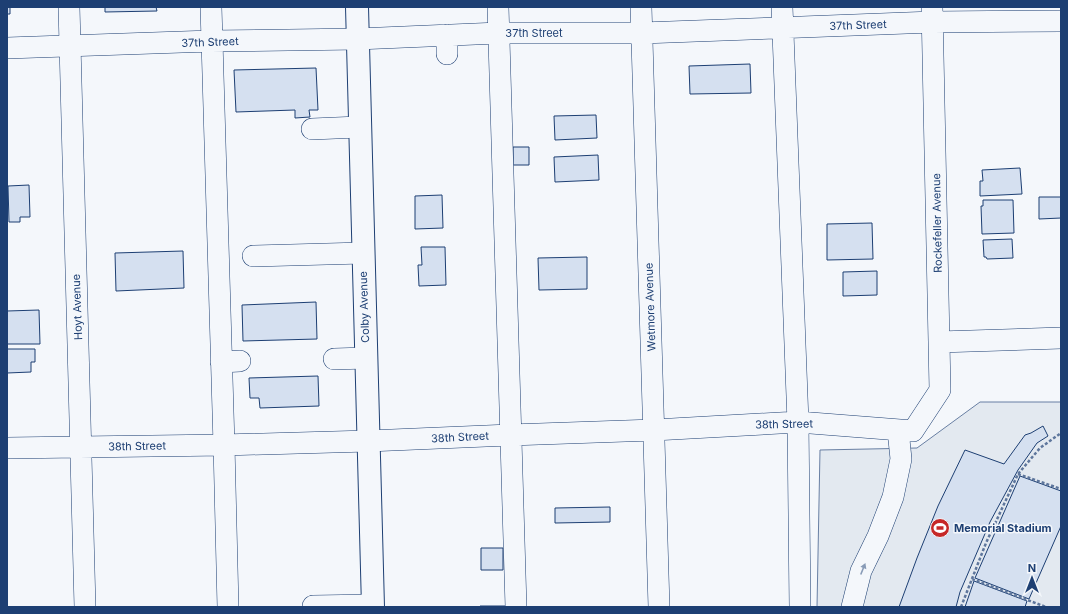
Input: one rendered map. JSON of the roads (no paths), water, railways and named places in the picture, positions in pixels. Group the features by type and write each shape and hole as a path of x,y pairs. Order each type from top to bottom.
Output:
{"main road":[{"name":"Colby Avenue","path":"356,7 372,606"}],"street":[{"name":"Hoyt Avenue","path":"68,7 85,607"},
{"path":"210,7 231,362 224,445 228,607"},
{"path":"498,7 516,607"},
{"name":"Wetmore Avenue","path":"641,7 658,607"},
{"path":"782,7 798,422 800,607"},
{"name":"37th Street","path":"7,48 211,41 358,39 447,44 498,33 642,33 783,28 933,15 1061,21"},
{"name":"Rockefeller Avenue","path":"906,430 940,390 933,15"},
{"path":"312,130 359,127"},
{"path":"253,256 363,253"},
{"path":"939,342 1061,338"},
{"path":"334,359 366,358"},
{"name":"38th Street","path":"7,448 224,445 308,450 368,441 478,444 510,434 654,430 798,422 906,430"},
{"path":"852,607 861,571 878,536 893,497 906,430"},
{"path":"313,606 372,606"}],"place":[{"name":"Memorial Stadium","path":"940,528"}]}
